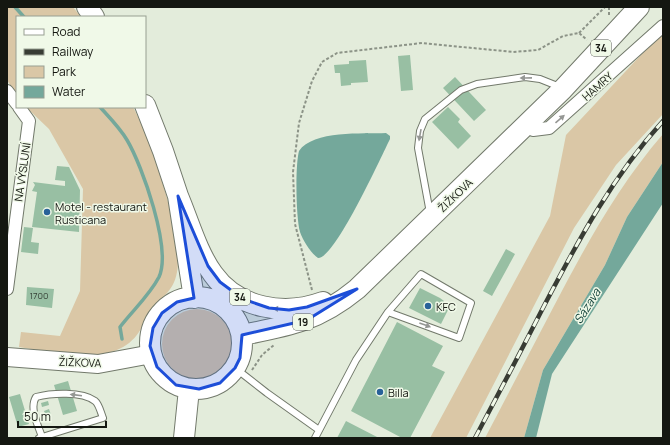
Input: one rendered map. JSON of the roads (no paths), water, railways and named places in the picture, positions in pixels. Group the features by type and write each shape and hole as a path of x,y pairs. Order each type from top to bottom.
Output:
{"main road":[{"path":"87,7 93,16"},
{"name":"ŽIŽKOVA","path":"242,335 292,325 307,320 332,307 357,290 563,89 639,7"},
{"name":"34","path":"146,107 178,196 208,266 227,288 251,303 269,308 289,310 316,304 357,290"},
{"name":"34","path":"178,196 194,298"},
{"name":"34","path":"189,389 176,385 165,377 157,367 152,354 151,337 157,320 169,307 177,302 194,298 208,299 221,305 234,318 242,335"},
{"path":"184,438 189,389 200,389 220,383 236,368 242,346 242,335"},
{"name":"ŽIŽKOVA","path":"7,357 98,364 152,354"}],"street":[{"name":"HAMRY","path":"525,126 533,130 549,128 663,26"},
{"path":"7,91 16,103"},
{"name":"NA VÝSLUNÍ","path":"7,289 29,121 20,108"}],"lane":[{"path":"431,218 418,148 420,131 425,119 461,90 477,84 533,78 563,89"},
{"path":"315,438 356,360 388,312 420,274 471,303 459,338 388,312"},
{"path":"236,368 267,393 319,430"},
{"path":"50,393 88,397 96,402 103,418 41,438 33,409 36,397 50,393"}],"water":[{"path":"386,133 390,136 390,139 357,206 346,226 326,254 318,258 305,243 300,232 297,204 299,151 306,144 315,139 327,136 339,134"},
{"name":"Sázava","path":"663,162 663,203 552,374 536,438 524,438 543,370 605,265 627,217"}],"waterway":[{"path":"15,7 23,16"},
{"path":"101,108 121,131 133,152 154,207 162,247 162,264 159,277 146,297 120,327 122,339"}],"railway":[{"path":"475,438 584,232 628,164 663,121"}],"place":[{"name":"Motel - restaurant Rusticana","path":"47,212"},
{"name":"KFC","path":"428,306"},
{"name":"Billa","path":"380,392"}]}
